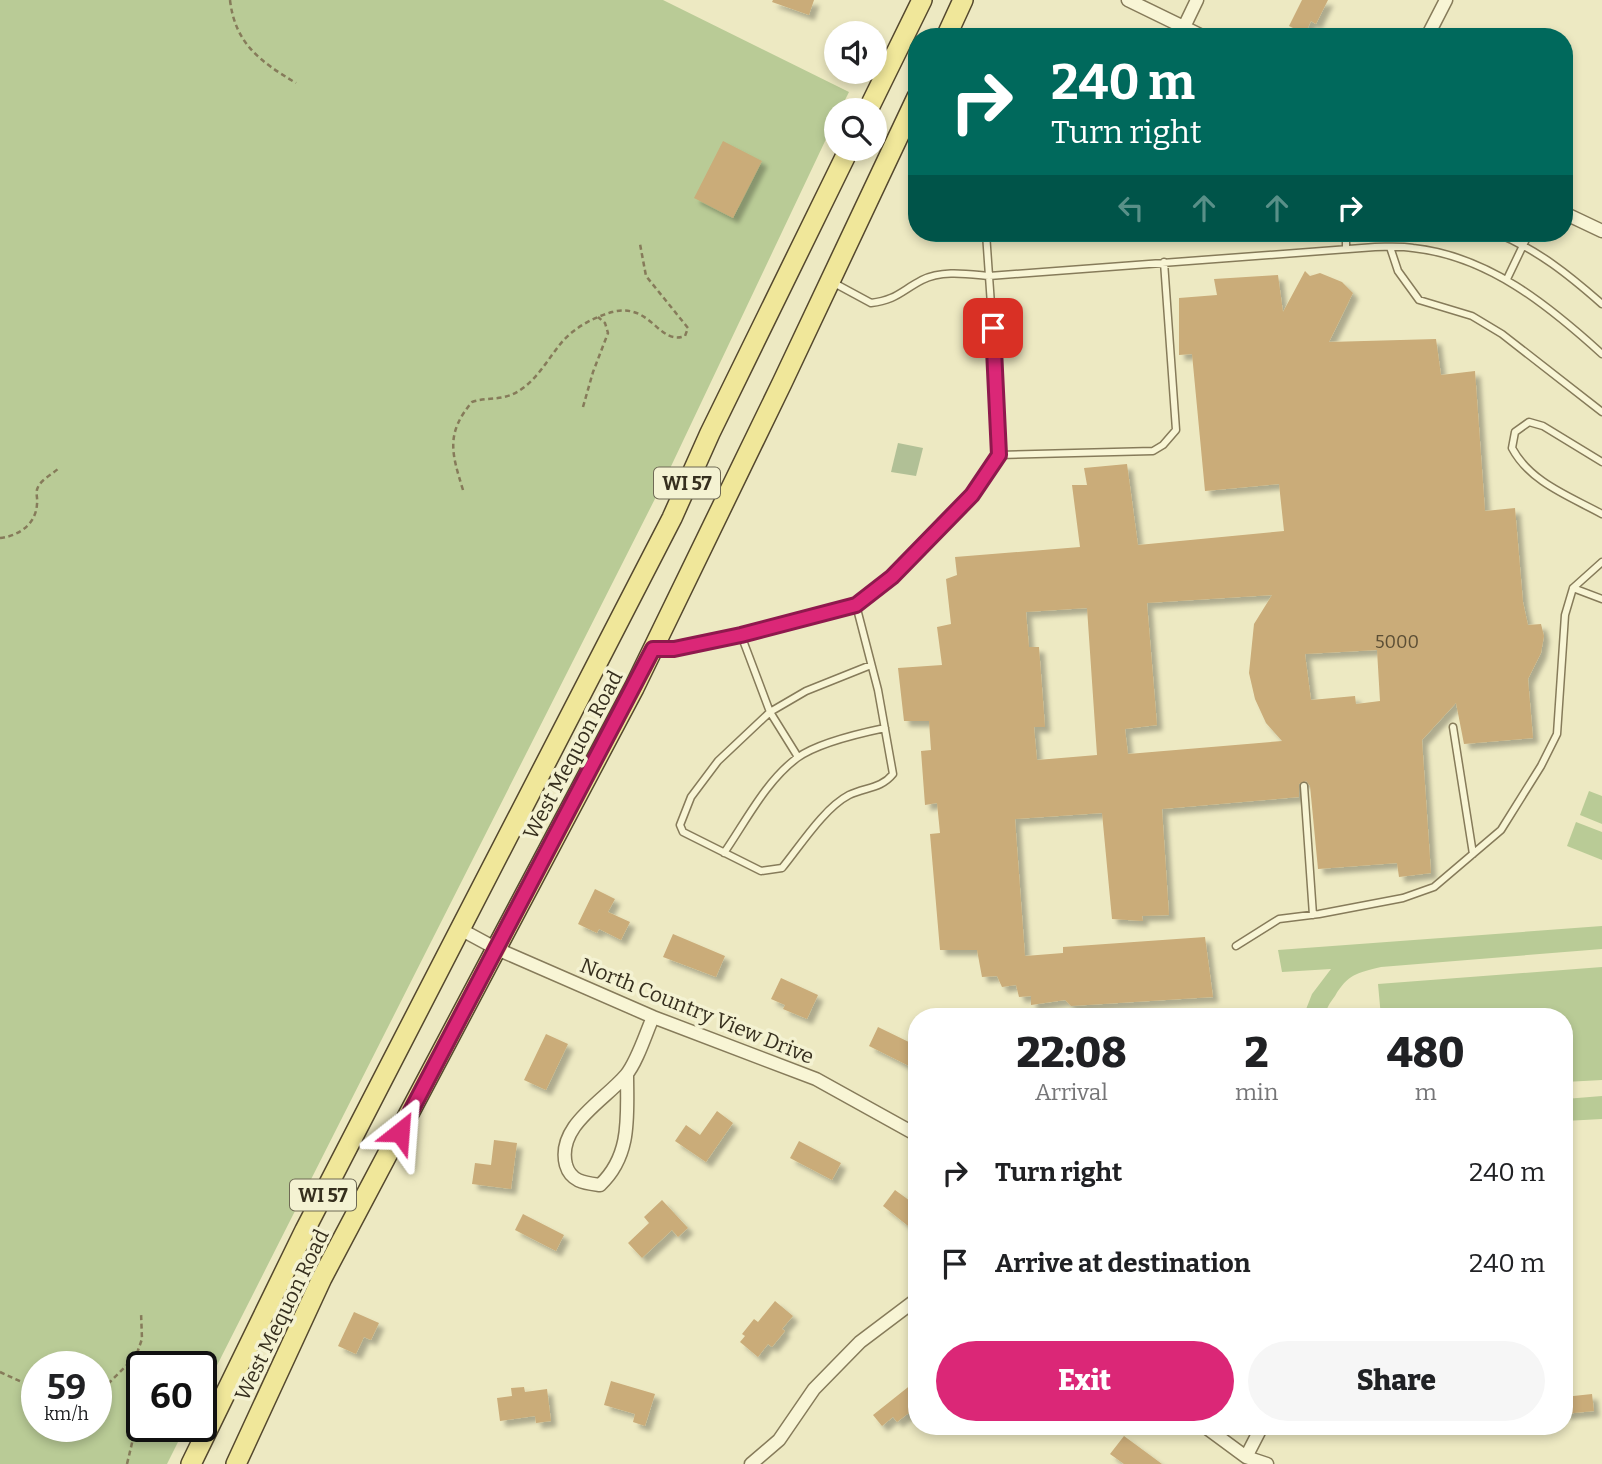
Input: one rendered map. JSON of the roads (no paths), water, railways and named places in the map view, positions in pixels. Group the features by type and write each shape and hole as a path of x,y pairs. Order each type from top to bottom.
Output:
{"main road":[{"path":"908,28 922,0"},
{"path":"950,28 963,0"},
{"path":"874,98 908,29"},
{"name":"West Mequon Road","path":"236,1464 323,1278 653,649 908,116"},
{"name":"West Mequon Road","path":"217,1409 305,1230 672,518 710,433 843,161"},
{"name":"West Mequon Road","path":"191,1464 201,1442"},
{"path":"203,1464 205,1442"}],"street":[{"path":"1128,0 1184,27 1197,0"},
{"path":"1432,28 1446,0"},
{"path":"1573,218 1602,232"},
{"name":"North Country View Drive","path":"460,929 497,949 653,1017 816,1079 908,1130"},
{"path":"627,1074 626,1128 615,1172 600,1185 579,1182 568,1171 563,1153 572,1132 588,1110 627,1074 653,1017"},
{"path":"751,1464 779,1440 814,1389 860,1342 908,1306"},
{"path":"1216,1435 1246,1457 1267,1464"},
{"path":"1246,1457 1257,1435"}],"lane":[{"path":"653,649 674,649 741,635 856,605 892,577 972,495 999,455 987,242"},
{"path":"1346,242 1346,249"},
{"path":"1519,242 1575,280 1602,304"},
{"path":"1507,279 1524,244"},
{"path":"1390,247 1398,271 1419,300 1472,316 1502,334 1602,412"},
{"path":"831,281 846,292 871,303 899,296 923,279 953,273 989,276 1346,249 1414,248 1451,257 1507,279 1561,318 1602,354"},
{"path":"999,455 1153,451 1163,445 1176,430 1164,262"},
{"path":"1602,461 1543,426 1529,422 1515,432 1511,448 1520,463 1545,484 1602,514"},
{"path":"1236,946 1279,919 1403,898 1434,887 1501,830 1541,766 1557,734 1565,615 1573,588 1602,562"},
{"path":"1573,588 1602,599"},
{"path":"856,605 878,690 885,728 893,774 887,782 849,795 828,811 782,868 761,871 683,832 680,825 691,797 718,761 770,712 806,691 871,665"},
{"path":"741,635 770,712 798,757"},
{"path":"1453,727 1473,854"},
{"path":"724,853 771,784 798,757 849,735 885,728"},
{"path":"1304,786 1313,915"}]}
